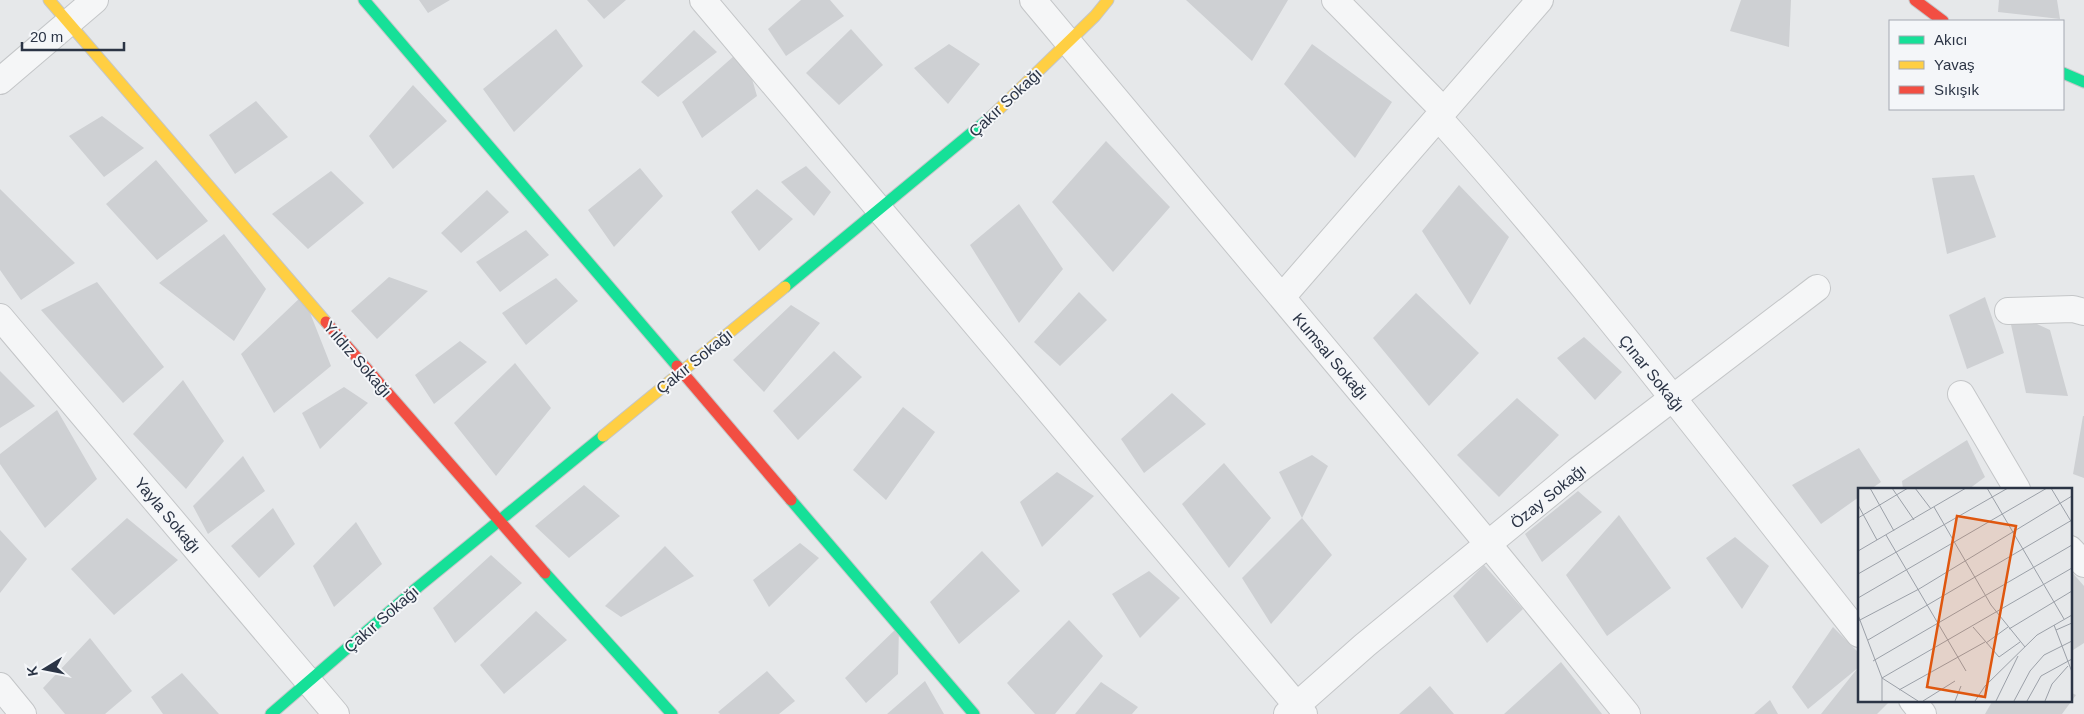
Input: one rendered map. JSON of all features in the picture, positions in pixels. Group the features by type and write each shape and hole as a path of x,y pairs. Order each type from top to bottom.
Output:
{"street":[{"name":"Yıldız Sokağı","path":"49,0 498,521 672,714"},
{"path":"0,81 95,0"},
{"path":"364,0 974,714"},
{"path":"703,0 880,209 1296,711"},
{"name":"Kumsal Sokağı","path":"1033,0 1488,544 1627,714"},
{"name":"Çakır Sokağı","path":"271,714 418,586 982,125 1069,41 1108,0"},
{"name":"Çınar Sokağı","path":"1335,0 1441,114 1673,398 1858,633"},
{"path":"1282,297 1540,0"},
{"path":"1914,0 1942,20"},
{"path":"2064,73 2084,82"},
{"name":"Özay Sokağı","path":"1296,711 1365,645 1488,544 1577,472 1817,288"},
{"path":"2008,311 2073,309 2084,312"},
{"name":"Yayla Sokağı","path":"0,317 336,714"},
{"path":"1961,394 2016,488"},
{"path":"2072,551 2084,564"},
{"path":"0,686 23,714"},
{"path":"1914,702 1923,714"}],"building":[{"path":"419,0 450,0 428,13"},
{"path":"587,0 626,0 604,19"},
{"path":"801,0 830,0 844,16 786,56 768,29"},
{"path":"1186,0 1288,0 1252,61"},
{"path":"1741,0 1791,0 1789,47 1730,31"},
{"path":"1999,0 2057,0 2060,19 1998,12"},
{"path":"556,29 583,66 514,132 483,89"},
{"path":"851,29 883,65 839,105 806,73"},
{"path":"694,30 717,52 658,97 641,82"},
{"path":"949,44 980,64 948,104 914,68"},
{"path":"1312,44 1392,102 1355,158 1284,84"},
{"path":"743,48 757,96 702,138 682,102"},
{"path":"413,85 447,121 393,169 369,136"},
{"path":"256,101 288,137 235,174 209,135"},
{"path":"102,116 144,148 104,177 69,136"},
{"path":"1106,141 1170,207 1113,272 1052,202"},
{"path":"156,160 208,221 157,260 106,204"},
{"path":"806,166 831,192 814,216 781,182"},
{"path":"640,168 663,196 614,247 588,210"},
{"path":"331,171 364,203 308,249 272,214"},
{"path":"1974,175 1996,237 1947,254 1932,178"},
{"path":"1459,185 1509,237 1470,305 1422,231"},
{"path":"0,189 75,263 21,300 0,270"},
{"path":"757,189 793,219 759,251 731,212"},
{"path":"487,190 509,212 461,253 441,233"},
{"path":"1019,204 1063,269 1019,323 970,245"},
{"path":"526,230 549,255 500,292 476,262"},
{"path":"224,234 266,289 234,341 159,283"},
{"path":"389,277 428,291 377,339 351,311"},
{"path":"556,278 578,301 526,345 502,313"},
{"path":"97,282 164,367 123,403 41,310"},
{"path":"1079,292 1107,320 1060,366 1034,342"},
{"path":"1416,293 1479,353 1429,406 1373,338"},
{"path":"303,295 331,366 274,413 241,354"},
{"path":"1985,297 2004,353 1967,369 1949,315"},
{"path":"791,305 820,323 764,392 733,360"},
{"path":"2008,311 2050,330 2068,396 2026,393"},
{"path":"1584,337 1622,372 1595,400 1557,358"},
{"path":"460,341 487,362 434,404 415,375"},
{"path":"834,351 862,377 798,440 773,411"},
{"path":"515,363 551,408 496,476 454,423"},
{"path":"0,371 35,406 0,428"},
{"path":"183,380 224,441 186,489 133,434"},
{"path":"344,387 368,403 320,449 302,413"},
{"path":"1172,393 1206,424 1144,473 1121,439"},
{"path":"1517,398 1559,435 1499,497 1457,455"},
{"path":"903,407 935,432 886,500 853,470"},
{"path":"57,410 97,479 45,528 0,464 0,454"},
{"path":"2084,416 2084,478 2073,474"},
{"path":"1967,440 1985,477 1970,488 1903,488 1902,481"},
{"path":"1859,448 1881,482 1872,488 1858,488 1858,498 1821,524 1792,485"},
{"path":"1312,455 1328,466 1302,518 1279,472"},
{"path":"243,456 265,491 208,534 193,506"},
{"path":"1224,463 1271,518 1229,568 1182,504"},
{"path":"1057,472 1094,496 1042,547 1020,502"},
{"path":"584,485 620,516 569,558 535,526"},
{"path":"1578,491 1602,512 1542,562 1525,534"},
{"path":"273,508 295,544 259,578 231,546"},
{"path":"1619,515 1671,588 1607,636 1566,575"},
{"path":"127,518 178,560 114,615 71,569"},
{"path":"1302,518 1332,555 1271,624 1242,578"},
{"path":"356,522 382,564 334,607 313,566"},
{"path":"0,530 27,559 0,593"},
{"path":"1735,537 1769,566 1742,609 1706,558"},
{"path":"800,543 819,558 769,607 753,580"},
{"path":"665,546 694,576 621,617 605,606"},
{"path":"982,551 1020,591 959,644 930,602"},
{"path":"491,555 522,583 455,643 433,608"},
{"path":"1484,565 1523,609 1487,643 1453,596"},
{"path":"1149,571 1180,598 1140,638 1112,594"},
{"path":"2072,572 2084,586 2084,643 2072,651"},
{"path":"536,611 567,640 504,694 480,665"},
{"path":"1069,620 1103,656 1055,714 1035,714 1007,683"},
{"path":"899,626 898,674 866,703 845,678"},
{"path":"1833,627 1858,652 1858,668 1808,709 1792,687"},
{"path":"90,638 132,691 105,714 65,714 43,688"},
{"path":"1561,662 1602,714 1504,714"},
{"path":"1857,669 1858,702 1889,702 1877,714 1821,714"},
{"path":"767,671 795,701 779,714 720,714 718,712"},
{"path":"182,673 219,714 163,714 151,697"},
{"path":"925,681 944,714 887,714"},
{"path":"1101,682 1138,707 1132,714 1075,714"},
{"path":"1430,686 1454,714 1399,714"},
{"path":"1770,700 1778,714 1754,714"},
{"path":"1992,702 2071,702 2062,714 1985,714"}],"traffic: fast":[{"path":"364,0 677,366"},
{"path":"2064,73 2084,82"},
{"path":"785,287 992,116"},
{"path":"271,714 418,587 603,436"},
{"path":"791,500 974,714"},
{"path":"545,573 672,714"}],"traffic: slow":[{"path":"49,0 326,322"},
{"path":"992,116 1095,16 1108,0"},
{"path":"603,436 785,287"}],"traffic: jam":[{"path":"1915,0 1942,20"},
{"path":"326,322 545,573"},
{"path":"677,366 791,500"}]}
